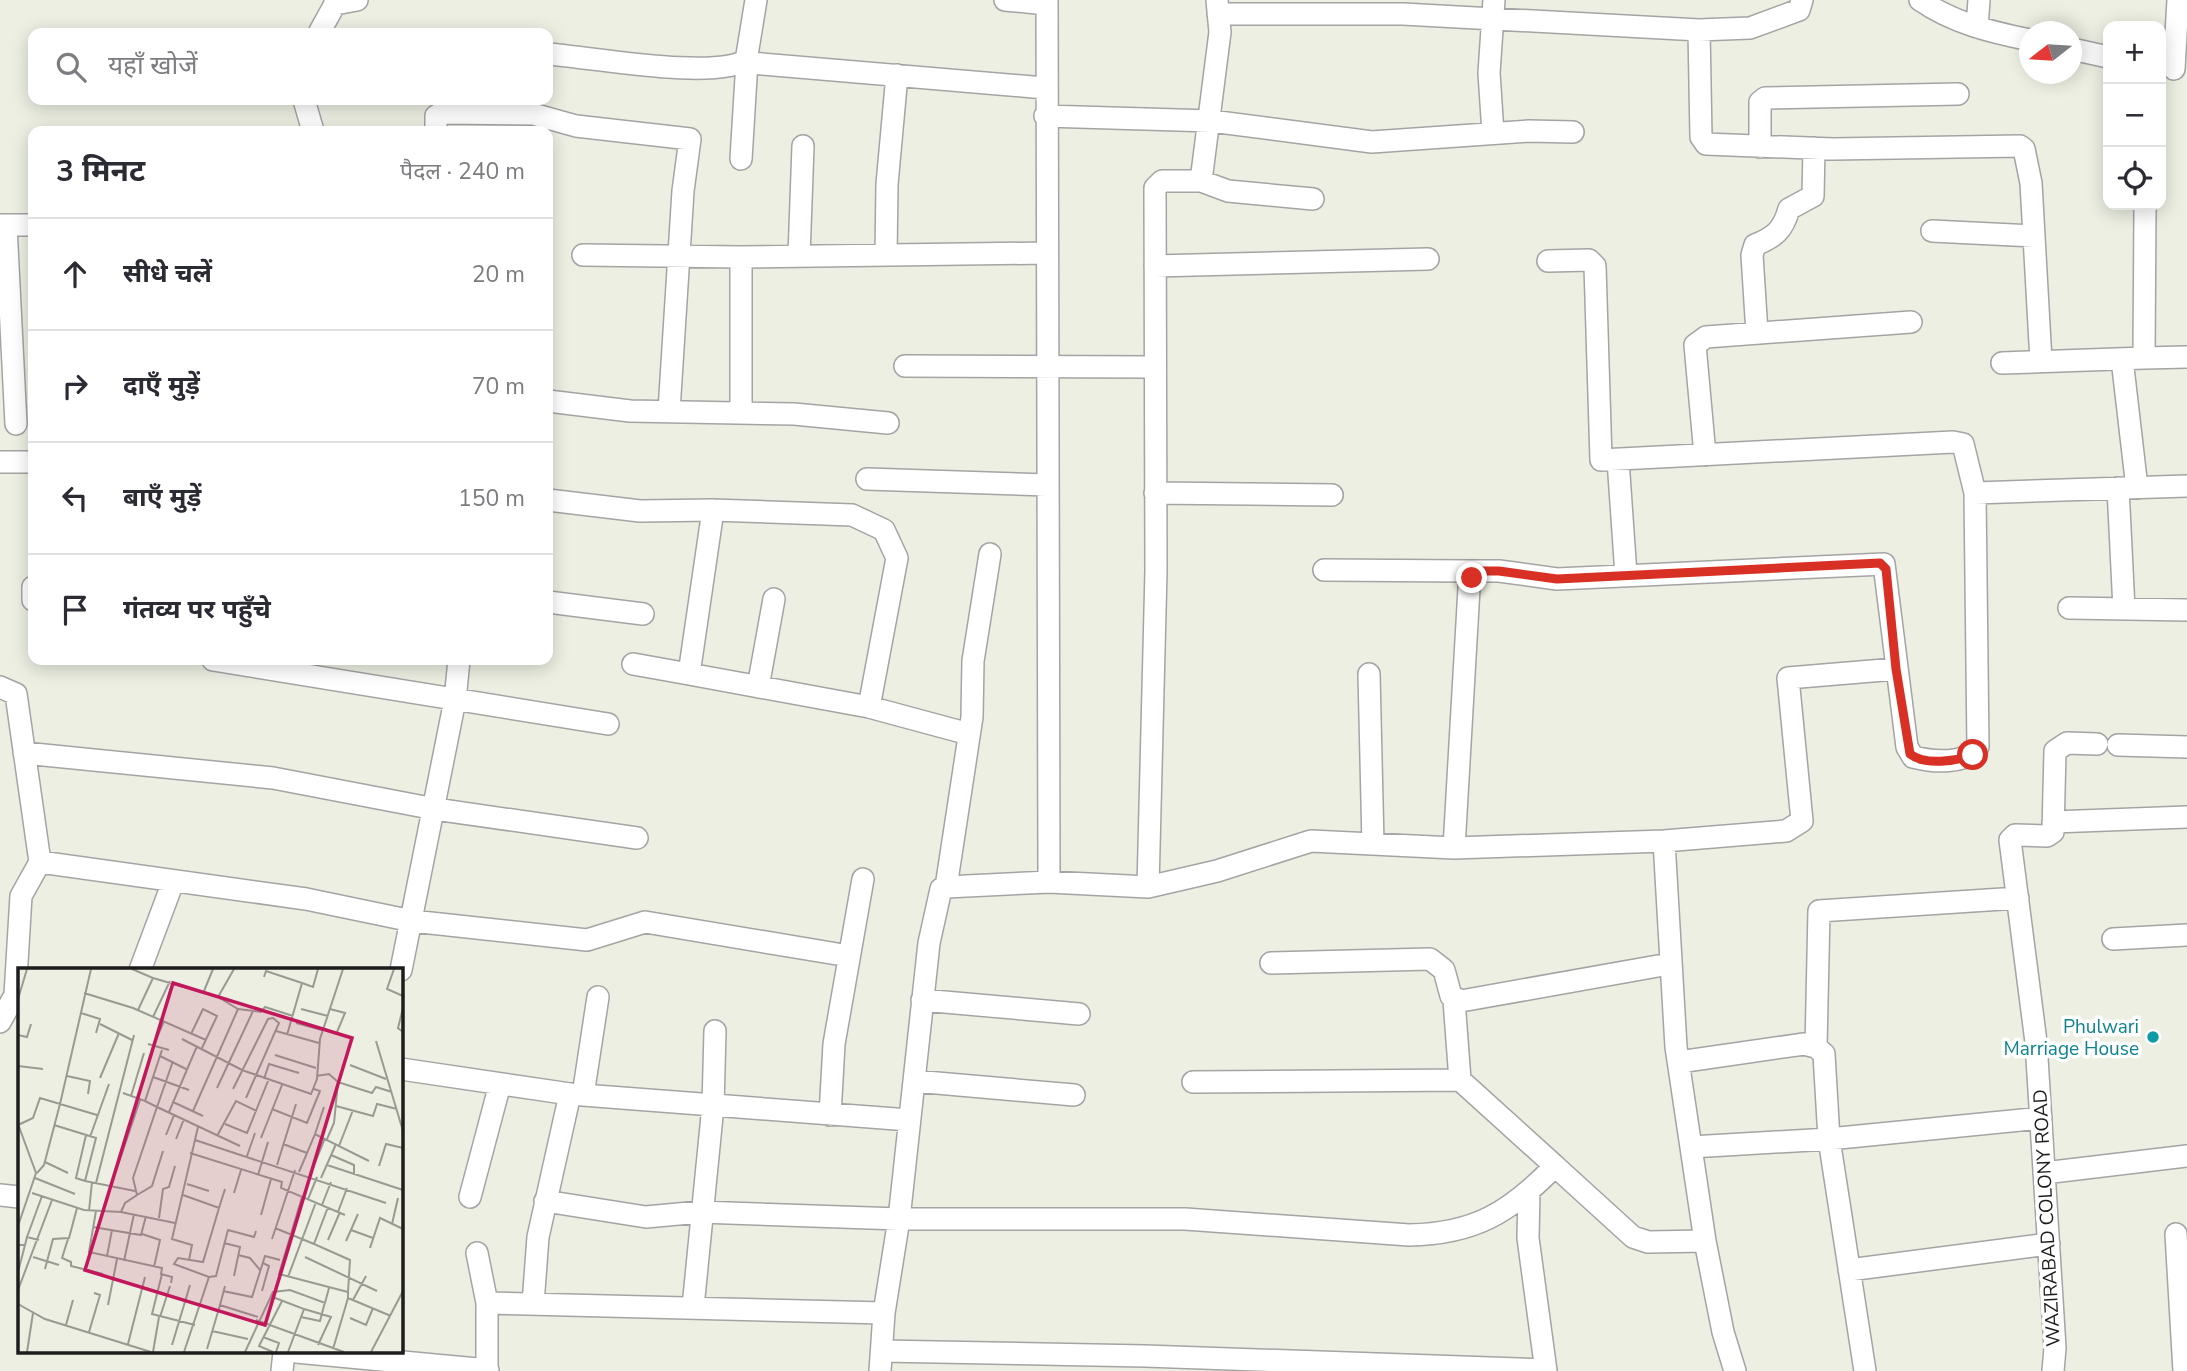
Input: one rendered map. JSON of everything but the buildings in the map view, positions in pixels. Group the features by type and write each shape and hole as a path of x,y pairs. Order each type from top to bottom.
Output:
{"street":[{"path":"322,28 335,2 357,0"},
{"path":"741,159 747,61 750,61 756,0"},
{"path":"1005,0 1047,2 1045,253 1049,882"},
{"path":"1201,181 1211,121 1220,32 1217,7 1493,9 1699,30 1750,28 1799,9 1802,0"},
{"path":"1920,0 1941,15 2019,38"},
{"path":"1977,27 1979,0"},
{"path":"2174,69 2179,0"},
{"path":"1493,9 1489,73 1493,134"},
{"path":"1699,30 1701,137 1706,144 1814,148 2020,146 2027,154 2041,361"},
{"path":"2082,51 2103,56"},
{"path":"553,55 668,67 738,66 750,61 1045,88"},
{"path":"886,255 887,184 897,75"},
{"path":"1760,146 1760,102 1765,98 1958,93"},
{"path":"305,105 312,126"},
{"path":"436,126 436,116 441,113 533,114 576,126 690,139 682,191 669,411"},
{"path":"1045,116 1211,121 1372,142 1573,132"},
{"path":"799,256 803,146"},
{"path":"1757,333 1752,255 1755,245 1772,238 1784,226 1789,209 1813,196 1814,148"},
{"path":"1148,887 1156,493 1155,188 1162,181 1201,181 1228,191 1313,199"},
{"path":"2144,358 2145,210"},
{"path":"16,425 3,226 28,225"},
{"path":"1932,231 2034,236"},
{"path":"583,255 740,257 1045,253"},
{"path":"740,257 741,413"},
{"path":"1155,266 1428,259"},
{"path":"1324,570 1499,571 1557,579 1880,563 1886,569 1896,669 1910,754 1921,760 1958,760 1973,755 1978,747 1975,494 1963,444 1953,442 1603,461 1599,458 1595,266 1589,260 1548,261"},
{"path":"1705,455 1695,345 1706,337 1911,322"},
{"path":"2002,363 2187,357"},
{"path":"2122,359 2127,488 2124,609"},
{"path":"905,366 1155,367"},
{"path":"553,401 669,411 794,414 888,423"},
{"path":"1618,460 1626,575"},
{"path":"0,462 28,463"},
{"path":"867,479 1047,485"},
{"path":"1975,494 2187,486"},
{"path":"1156,493 1332,495"},
{"path":"553,501 640,511 713,510 852,515 884,530 897,558 869,707"},
{"path":"689,674 713,510"},
{"path":"946,887 969,734 973,661 990,554"},
{"path":"1454,848 1472,578 1470,571"},
{"path":"758,687 774,599"},
{"path":"553,603 643,614"},
{"path":"2069,608 2187,610"},
{"path":"633,664 869,707 969,734"},
{"path":"243,665 608,724"},
{"path":"401,968 435,809 455,700 458,665"},
{"path":"1529,1192 1528,1238 1546,1371 1145,1356 881,1361 884,1313 899,1219 922,1000 941,889 1049,882 1148,887 1217,871 1311,841 1454,848 1664,841 1795,829 1802,821 1788,678 1896,669"},
{"path":"1369,674 1373,844"},
{"path":"0,687 16,694 40,862 21,896 15,995 0,1022"},
{"path":"2187,747 2067,743 2055,751 2053,821 2187,817"},
{"path":"24,753 273,778 435,809 638,838"},
{"name":"WAZIRABAD COLONY ROAD","path":"2053,821 2053,832 2047,836 2015,835 2010,839 2032,995 2055,1348 2053,1371"},
{"path":"1664,841 1669,964 1679,1062 1704,1241 1723,1332 1735,1371"},
{"path":"40,862 306,900 412,921 587,940 645,922 849,956"},
{"path":"830,1115 834,1044 863,879"},
{"path":"141,968 173,882"},
{"path":"1816,1046 1819,911 2018,898"},
{"path":"2113,939 2187,935"},
{"path":"1271,963 1430,959 1444,970 1454,1000 1460,1080"},
{"path":"1454,1000 1669,964"},
{"path":"533,1304 538,1237 545,1201 577,1095 597,997"},
{"path":"922,1000 1079,1014"},
{"path":"693,1307 713,1106 715,1031"},
{"path":"1679,1062 1804,1044 1816,1046 1824,1054 1829,1139 1865,1371"},
{"path":"402,1069 577,1095 909,1120"},
{"path":"1193,1082 1460,1080 1633,1237 1648,1242 1704,1241"},
{"path":"914,1081 1074,1095"},
{"path":"470,1197 500,1084"},
{"path":"1691,1147 1829,1139 2041,1118"},
{"path":"2045,1174 2187,1156"},
{"path":"545,1201 646,1217 701,1212 899,1219 1185,1219 1409,1235 1443,1234 1477,1224 1529,1192 1555,1166"},
{"path":"0,1195 18,1197"},
{"path":"2176,1234 2185,1371"},
{"path":"1849,1270 2049,1244"},
{"path":"345,1354 488,1370 487,1303 477,1252"},
{"path":"487,1303 884,1313"}],"place":[{"name":"Phulwari Marriage House","path":"2153,1037"}],"route":[{"path":"1472,578 1470,571 1499,571 1557,579 1884,564 1896,669 1910,754 1921,760 1958,760 1973,755"}]}
